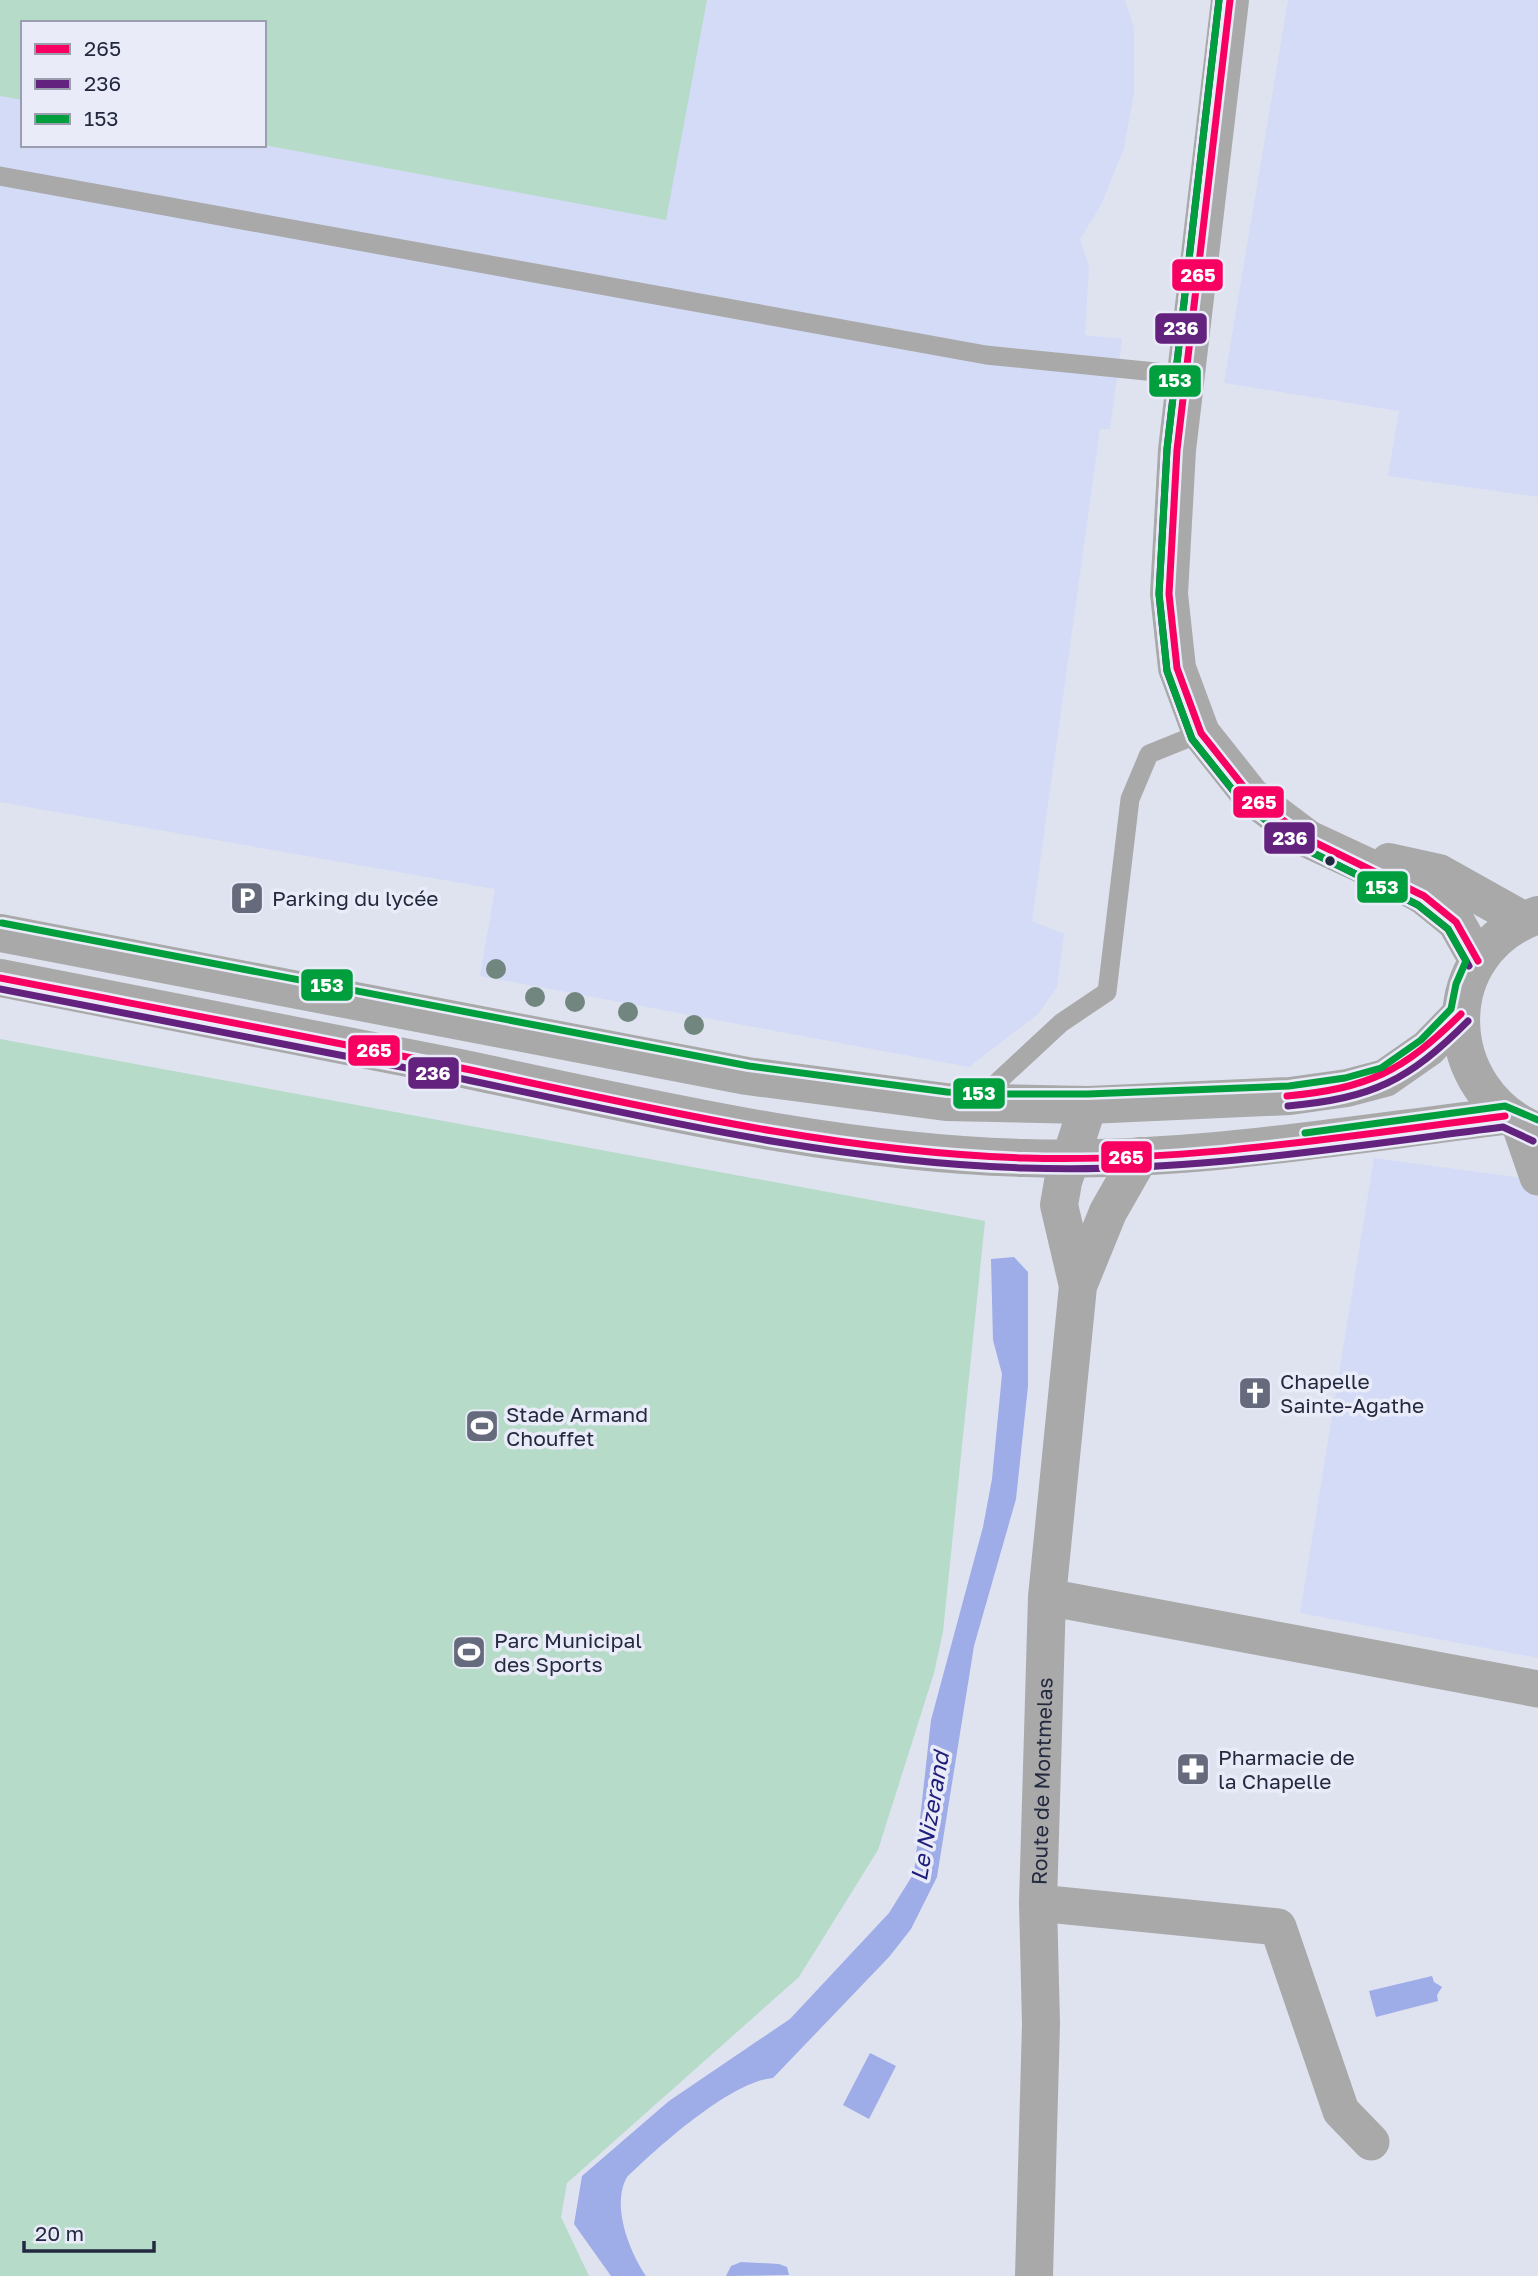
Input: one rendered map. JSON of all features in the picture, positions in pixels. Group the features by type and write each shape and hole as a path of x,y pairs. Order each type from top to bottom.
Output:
{"main road":[{"path":"1521,1124 1484,1095 1470,1071 1462,1043 1461,1014 1466,987 1478,961 1498,937 1531,917"},
{"path":"0,933 747,1076 983,1103 1088,1105 1290,1096 1348,1088 1385,1078 1428,1048 1461,1014"},
{"path":"0,978 456,1068 741,1128 942,1154 1070,1158 1140,1156 1521,1124"}],"street":[{"path":"1230,0 1177,450 1169,594 1177,668 1201,733 1251,796 1308,839 1332,848 1424,896 1455,922 1478,961"},
{"path":"1332,848 1439,873 1531,917"},
{"name":"Route de Montmelas","path":"1078,1286 1059,1205 1070,1158 1088,1105"},
{"path":"1521,1124 1538,1177"},
{"name":"Route de Montmelas","path":"1034,2276 1041,2024 1038,1903 1047,1597 1078,1286 1108,1212 1140,1156"},
{"path":"1047,1597 1538,1689"},
{"path":"1038,1903 1278,1927 1341,2111 1371,2142"}],"lane":[{"path":"0,176 986,355 1186,374"},
{"path":"983,1103 1061,1023 1107,992 1130,799 1149,754 1201,733"}],"shaded area":[{"path":"0,0 1125,0 1134,28 1134,93 1124,148 1101,205 1080,239 1089,267 1085,335 1122,339 1110,429 1100,429 1032,921 1064,934 1057,987 1038,1014 969,1067 480,976 495,889 0,802"},
{"path":"1288,0 1538,0 1538,497 1388,476 1399,411 1224,383"},
{"path":"1374,1158 1538,1180 1538,1658 1300,1613"}],"green space":[{"path":"0,0 707,0 666,220 266,145 266,21 21,21 21,100 0,96"},
{"name":"Stade Armand Chouffet","path":"0,1039 985,1221 943,1632 934,1673 878,1850 799,1977 567,2183 561,2217 589,2276 0,2276"}],"water":[{"name":"Le Nizerand","path":"1014,1257 1028,1272 1028,1386 1016,1499 974,1646 937,1877 911,1929 889,1957 773,2078 737,2091 696,2117 627,2177 623,2188 621,2214 628,2241 646,2276 611,2276 574,2224 582,2176 669,2101 790,2019 889,1913 914,1873 931,1720 983,1527 992,1479 1002,1374 993,1340 991,1259"},
{"path":"1432,1976 1434,1982 1442,1987 1437,1995 1438,2001 1376,2017 1369,1991"},
{"path":"870,2053 896,2066 869,2119 843,2105"},
{"path":"741,2262 779,2264 787,2267 789,2275 726,2276 731,2266"}],"transit line":[{"name":"236","path":"1219,0 1167,449 1159,594 1167,671 1192,739 1243,803 1303,848 1418,905 1448,929 1469,966"},
{"name":"153","path":"2,923 749,1066 947,1092 1088,1094 1289,1086 1345,1078 1381,1068 1421,1040 1451,1009 1456,984 1466,961 1448,929 1418,905 1303,848 1244,804 1192,739 1167,671 1159,594 1167,449 1219,0"},
{"name":"265","path":"1230,0 1177,450 1169,594 1177,668 1201,733 1251,796 1308,839 1424,896 1456,922 1478,961"},
{"name":"265","path":"0,978 744,1126 884,1147 954,1154 1085,1158 1206,1152 1505,1116"},
{"name":"236","path":"0,989 669,1122 881,1157 952,1164 1084,1169 1264,1157 1503,1127 1533,1141"},
{"name":"265","path":"1287,1096 1340,1088 1383,1074 1420,1050 1461,1014"},
{"name":"236","path":"1288,1106 1344,1098 1387,1083 1427,1058 1468,1021"},
{"name":"153","path":"1305,1133 1505,1106 1538,1120"}],"place":[{"name":"Parking du lycée","path":"247,898"},
{"name":"Chapelle Sainte-Agathe","path":"1255,1393"},
{"name":"Stade Armand Chouffet","path":"482,1426"},
{"name":"Parc Municipal des Sports","path":"469,1652"},
{"name":"Pharmacie de la Chapelle","path":"1193,1769"}]}
